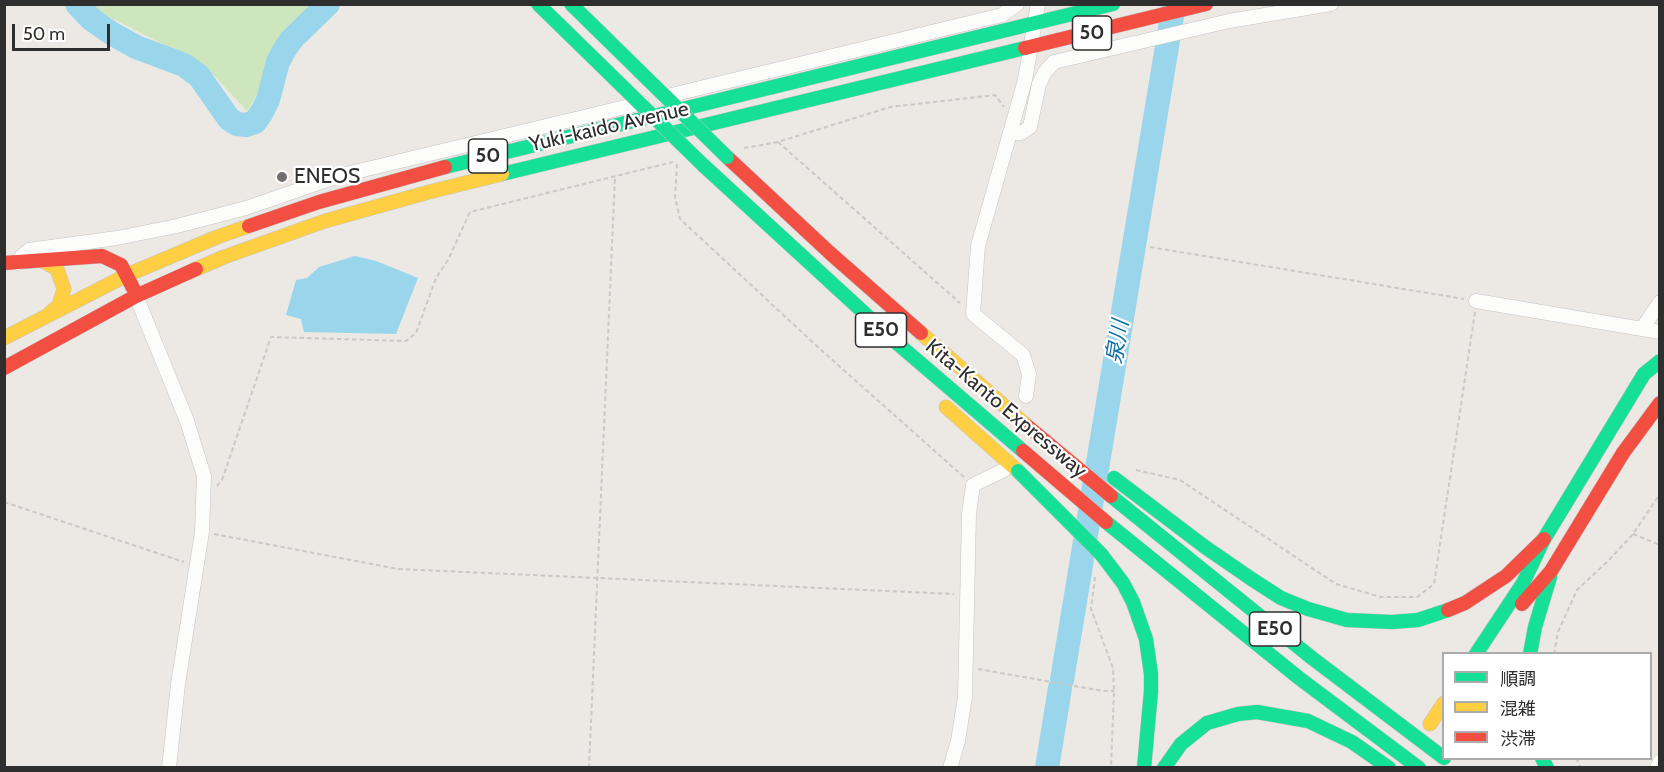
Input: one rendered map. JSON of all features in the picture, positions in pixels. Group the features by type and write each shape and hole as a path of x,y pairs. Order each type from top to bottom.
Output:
{"main road":[{"name":"Kita-Kanto Expressway","path":"538,4 743,204 898,344 1106,522 1299,678 1419,768"},
{"name":"Kita-Kanto Expressway","path":"571,4 830,254 1028,420 1111,496 1312,658 1442,756"},
{"name":"50","path":"1035,24 1113,4"},
{"name":"50","path":"1031,48 1200,6"},
{"name":"Yuki-kaido Avenue","path":"127,275 251,225 319,202 424,172 1035,24"},
{"name":"Yuki-kaido Avenue","path":"136,296 224,257 325,221 429,192 1031,48"},
{"path":"743,204 879,345"},
{"path":"11,263 102,255 121,265 136,296"},
{"path":"44,261 57,269 62,276 64,289 59,305 48,315"},
{"name":"50","path":"4,338 127,275"},
{"name":"50","path":"4,368 136,296"},
{"path":"1477,652 1523,583 1544,539 1644,374 1659,361"},
{"path":"940,401 1011,471 1101,554 1123,583 1133,602 1146,639 1151,674 1144,768"},
{"path":"1491,652 1527,597 1551,571 1623,453 1659,403"},
{"path":"1028,420 1086,457"},
{"path":"1109,475 1205,547 1272,592 1308,609 1347,620 1392,622 1418,620 1441,613 1487,590 1506,576 1544,539"},
{"path":"1530,652 1534,627 1551,571"},
{"path":"1437,727 1442,707"},
{"path":"1164,768 1180,744 1207,723 1238,714 1257,712 1308,721 1352,742 1389,768"}],"street":[{"path":"11,263 29,250 117,238 177,226 246,208 342,175 1002,15 1017,4"},
{"path":"1026,396 1029,374 1023,355 973,314 978,246 1025,80 1038,4"},
{"path":"1010,133 1021,133 1030,127 1039,84 1045,72 1054,63 1190,30 1330,4"},
{"path":"136,296 187,421 204,476 205,499 202,532 178,684 169,768"},
{"path":"1476,301 1659,332"},
{"path":"1642,328 1659,302"},
{"path":"950,768 962,716 966,667 969,514 973,485 1011,471"},
{"path":"1657,768 1659,762"}],"path":[{"path":"973,314 778,142 890,107 995,95 1004,105 1002,114"},
{"path":"205,499 222,480 271,337 406,341 416,333 436,278 448,260 470,212 677,162 675,197 680,219 820,349 973,485"},
{"path":"589,768 615,177"},
{"path":"1128,469 1180,480 1336,585 1381,597 1418,597 1434,584 1476,301 1150,247"},
{"path":"1554,652 1557,632 1577,590 1633,534 1659,494"},
{"path":"4,502 195,566"},
{"path":"202,532 398,569 966,595"},
{"path":"1633,534 1659,545"},
{"path":"1096,570 1091,609 1113,669 1111,768"},
{"path":"966,667 1114,691"}],"green space":[{"path":"90,5 314,5 271,53 258,93 247,111 205,66"}],"water":[{"path":"355,256 376,261 418,278 396,334 304,332 301,319 286,315 296,280 307,278 319,267"}],"waterway":[{"path":"77,4 91,19 111,33 136,47 184,65 199,76 229,119 237,124 246,125 255,122 262,112 268,100 278,62 285,49 292,39 328,4"},
{"name":"泉川","path":"1062,680 1174,4"},
{"name":"泉川","path":"1047,768 1060,688"}],"traffic: fast":[{"path":"538,4 703,165"},
{"path":"571,4 727,157"},
{"path":"445,167 1113,4"},
{"path":"502,174 1025,48"},
{"path":"703,165 898,344 1023,451"},
{"path":"1477,652 1523,583 1544,539 1644,374 1660,361"},
{"path":"1018,471 1101,554"},
{"path":"1114,478 1253,580 1281,598 1308,609 1347,620 1392,622 1418,620 1448,610"},
{"path":"1111,496 1312,658 1442,756"},
{"path":"1106,522 1299,678 1419,768"},
{"path":"1101,554 1123,583 1133,602 1146,639 1151,691 1144,768"},
{"path":"1530,652 1535,627 1550,577"},
{"path":"1164,768 1181,744 1207,723 1238,714 1257,712 1308,721 1352,742 1389,768"},
{"path":"1543,760 1547,768"}],"traffic: slow":[{"path":"196,269 325,221 502,174"},
{"path":"4,338 127,275 249,226"},
{"path":"43,261 57,269 64,289 59,305 48,315"},
{"path":"921,333 1027,426"},
{"path":"946,407 1018,471"},
{"path":"1430,724 1442,706"}],"traffic: jam":[{"path":"1025,48 1206,4"},
{"path":"727,157 830,253 921,333"},
{"path":"249,226 319,202 445,167"},
{"path":"4,263 102,256 121,265 133,288"},
{"path":"4,368 136,296 196,269"},
{"path":"1522,604 1551,571 1623,453 1660,403"},
{"path":"1027,426 1111,496"},
{"path":"1023,451 1106,522"},
{"path":"1448,610 1465,603 1506,576 1544,539"}],"place":[{"name":"ENEOS","path":"282,177"}]}
